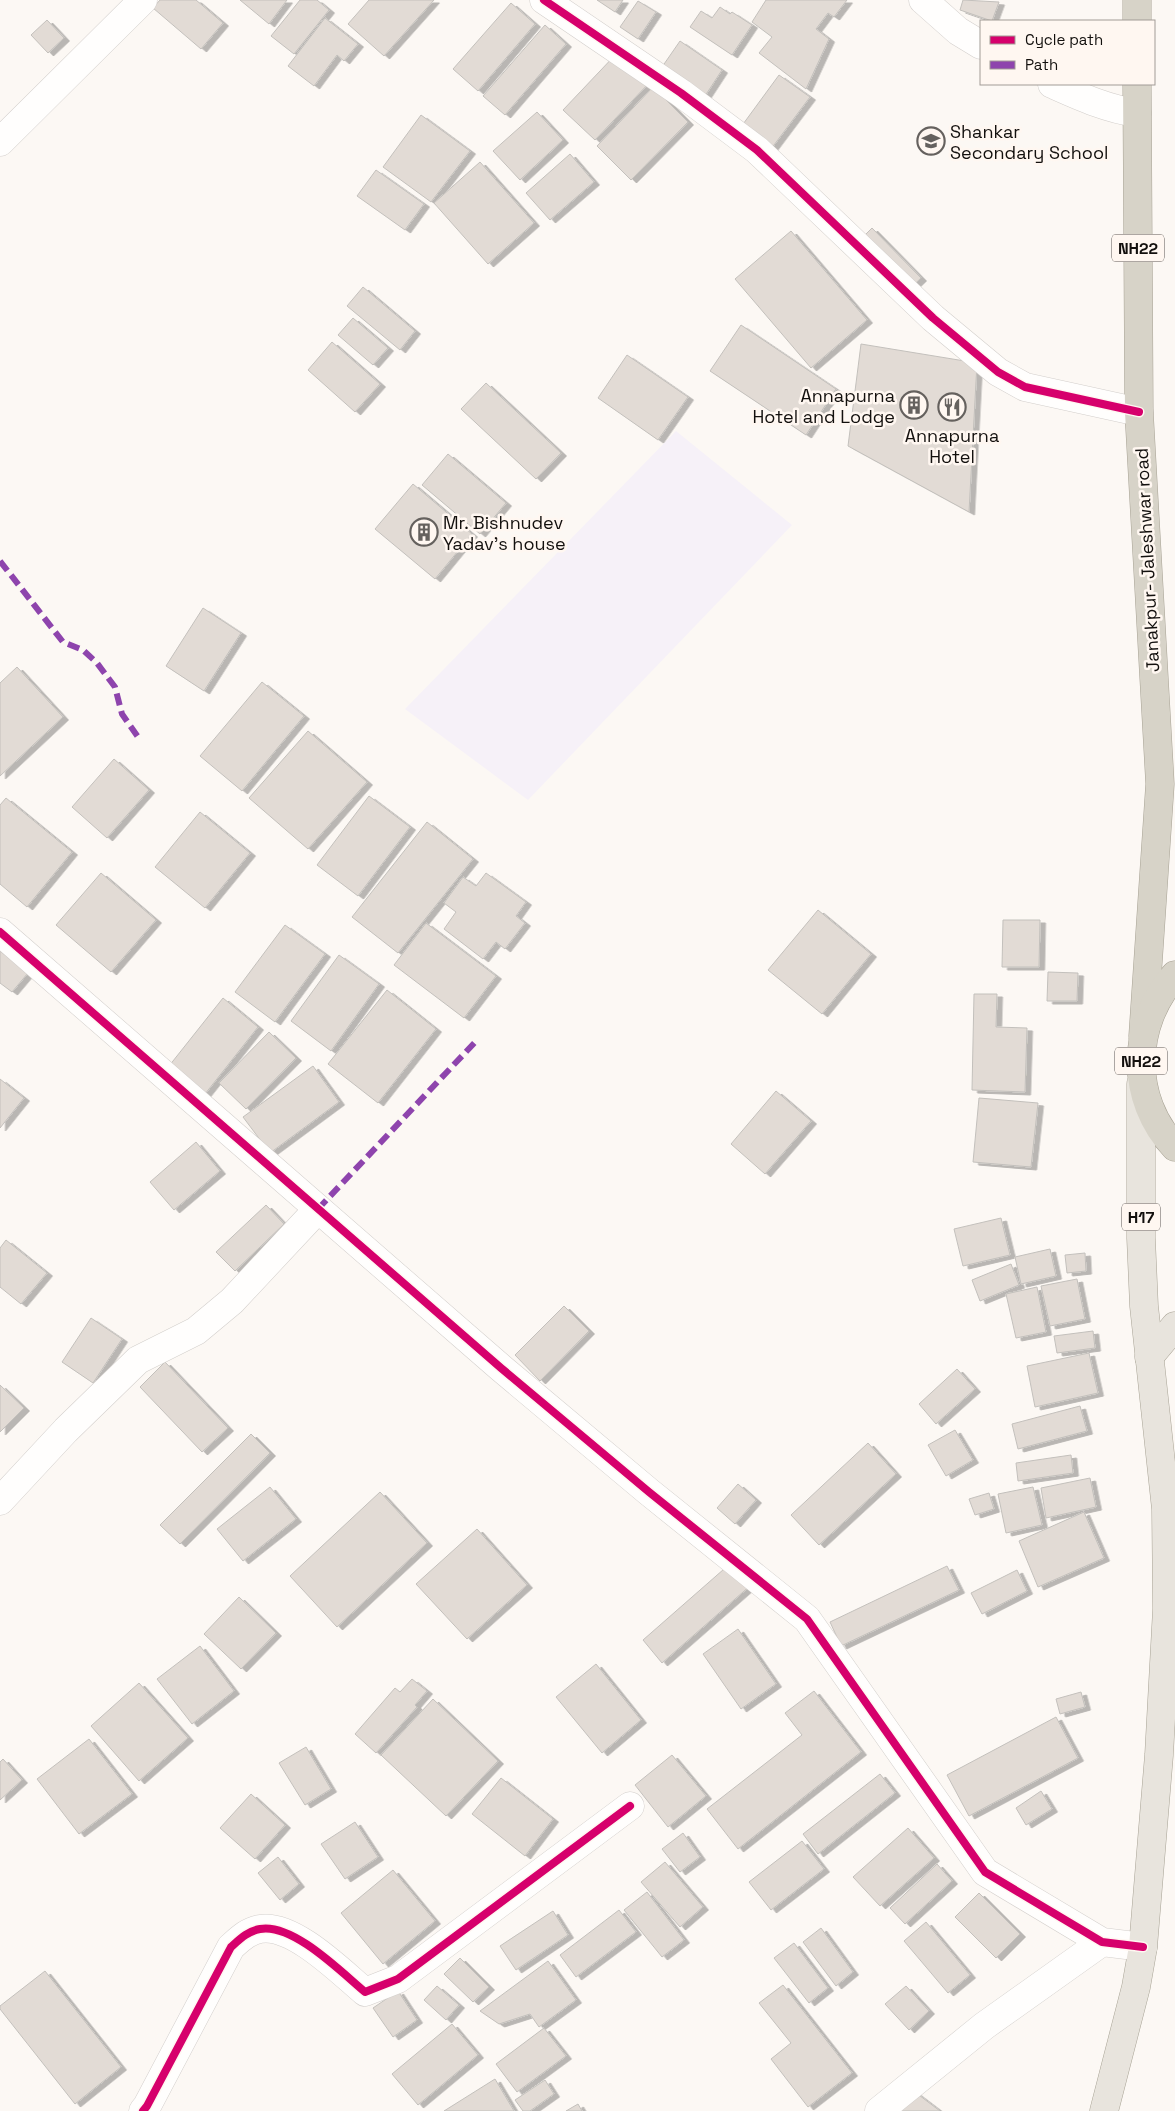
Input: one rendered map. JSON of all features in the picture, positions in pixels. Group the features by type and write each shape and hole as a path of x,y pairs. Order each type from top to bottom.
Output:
{"highway":[{"path":"1137,0 1137,20"},
{"name":"Janakpur- Jaleshwar road","path":"1137,85 1139,412 1160,784 1143,1036"},
{"name":"NH22","path":"1175,975 1156,1001 1148,1018 1143,1036 1140,1063 1146,1099 1155,1120 1175,1147"}],"main road":[{"name":"H17","path":"1104,2111 1136,1987 1142,1947 1159,1755 1167,1609 1166,1509 1144,1306 1141,1076"},
{"path":"1149,1358 1175,1326"}],"street":[{"path":"0,142 143,0"},
{"path":"544,0 682,93 757,150 934,318 998,372 1025,386 1139,412"},
{"path":"923,0 958,31 980,44"},
{"path":"1054,85 1085,99 1122,111 1137,113"},
{"path":"0,932 508,1375 649,1492 807,1619 985,1872 1102,1942 1142,1947"},
{"path":"0,1501 66,1430 138,1360 196,1331 232,1301 318,1209"},
{"path":"143,2111 231,1947 247,1933 261,1928 277,1930 295,1937 365,1992 398,1979 630,1806"},
{"path":"879,2111 984,2026 1102,1942"}],"shaded area":[{"path":"676,431 792,525 528,800 405,709"}],"building":[{"path":"160,0 196,0 223,23 201,49 153,8"},
{"path":"240,0 287,0 269,24"},
{"path":"300,0 317,0 329,10 294,54 271,36"},
{"path":"369,0 434,0 384,56 348,24"},
{"path":"597,0 623,0 615,12"},
{"path":"766,0 847,0 834,17 828,13 816,29 829,39 806,89 759,53 772,37 752,22"},
{"path":"963,0 999,2 992,20 960,10"},
{"path":"638,1 656,12 638,39 620,27"},
{"path":"511,3 535,24 478,91 453,69"},
{"path":"720,7 730,14 732,12 752,25 732,55 690,27 701,11 712,18"},
{"path":"325,18 358,44 344,61 337,55 314,86 288,66"},
{"path":"47,20 64,38 48,53 31,35"},
{"path":"545,25 566,44 505,115 483,96"},
{"path":"680,41 722,70 705,96 662,67"},
{"path":"618,52 650,82 595,140 563,110"},
{"path":"779,75 810,97 768,153 738,131"},
{"path":"653,87 688,122 631,180 597,146"},
{"path":"537,112 563,140 520,180 493,151"},
{"path":"421,115 470,151 431,202 383,167"},
{"path":"570,154 594,182 550,220 526,193"},
{"path":"480,162 534,223 488,264 434,203"},
{"path":"376,170 424,204 405,230 357,196"},
{"path":"872,228 921,278 903,295 855,245"},
{"path":"791,231 867,320 811,368 735,279"},
{"path":"363,287 415,331 400,350 347,306"},
{"path":"353,318 388,348 373,365 338,335"},
{"path":"741,325 836,389 806,435 710,371"},
{"path":"332,342 380,384 355,412 308,370"},
{"name":"Annapurna Hotel and Lodge","path":"861,344 977,363 969,512 848,446"},
{"path":"627,355 688,397 658,440 598,398"},
{"path":"486,383 561,453 536,479 461,409"},
{"path":"448,454 506,503 480,534 422,485"},
{"name":"Mr. Bishnudev Yadav's house","path":"413,484 472,534 435,579 375,529"},
{"path":"203,608 241,633 204,691 166,666"},
{"path":"17,667 63,717 0,776 0,683"},
{"path":"262,682 304,716 242,791 200,756"},
{"path":"308,731 367,782 308,849 249,798"},
{"path":"114,759 149,790 107,838 72,807"},
{"path":"369,796 410,827 358,896 317,865"},
{"path":"6,798 72,852 27,907 0,884 0,805"},
{"path":"200,812 250,853 205,908 155,867"},
{"path":"427,822 473,859 398,953 352,917"},
{"path":"101,873 156,920 111,972 56,925"},
{"path":"486,873 526,902 516,916 525,923 505,949 496,942 483,959 444,929 456,912 444,903 463,877 476,886"},
{"path":"818,910 871,954 822,1014 768,970"},
{"path":"1003,920 1040,920 1039,967 1002,967"},
{"path":"426,923 496,976 464,1018 394,965"},
{"path":"285,925 325,954 275,1022 235,992"},
{"path":"0,951 28,973 12,992 0,983"},
{"path":"339,955 379,984 331,1051 291,1021"},
{"path":"1048,972 1078,973 1077,1001 1047,1001"},
{"path":"387,990 436,1029 378,1103 328,1064"},
{"path":"974,994 997,994 996,1027 1027,1028 1025,1092 972,1090"},
{"path":"223,998 258,1027 205,1094 169,1066"},
{"path":"269,1032 296,1058 246,1109 219,1083"},
{"path":"313,1066 339,1102 270,1153 243,1117"},
{"path":"0,1079 24,1098 0,1128"},
{"path":"776,1091 811,1121 765,1174 731,1144"},
{"path":"979,1098 1038,1103 1031,1167 973,1162"},
{"path":"196,1142 220,1171 174,1210 150,1182"},
{"path":"266,1205 284,1224 235,1271 216,1252"},
{"path":"1001,1218 1010,1255 963,1266 954,1229"},
{"path":"6,1240 47,1273 21,1304 0,1287 0,1248"},
{"path":"1050,1249 1056,1276 1021,1284 1015,1257"},
{"path":"1085,1253 1086,1271 1067,1273 1065,1255"},
{"path":"1011,1264 1019,1285 980,1301 972,1280"},
{"path":"1077,1279 1085,1319 1050,1326 1041,1286"},
{"path":"1037,1287 1046,1332 1016,1338 1006,1294"},
{"path":"564,1306 589,1331 540,1381 515,1355"},
{"path":"91,1318 122,1339 93,1383 62,1362"},
{"path":"1093,1331 1095,1348 1057,1353 1054,1336"},
{"path":"1089,1353 1098,1393 1035,1407 1027,1366"},
{"path":"165,1362 228,1428 202,1452 140,1387"},
{"path":"957,1369 975,1389 936,1424 919,1404"},
{"path":"0,1385 24,1408 0,1432"},
{"path":"1080,1406 1087,1431 1018,1449 1012,1424"},
{"path":"955,1430 973,1460 946,1476 928,1445"},
{"path":"251,1434 270,1453 180,1544 160,1525"},
{"path":"868,1443 896,1474 819,1545 791,1515"},
{"path":"1071,1455 1073,1473 1018,1481 1016,1463"},
{"path":"1090,1478 1096,1507 1046,1518 1041,1488"},
{"path":"738,1484 756,1500 735,1524 717,1508"},
{"path":"270,1487 296,1519 243,1561 217,1529"},
{"path":"1033,1487 1042,1525 1006,1533 998,1494"},
{"path":"380,1492 427,1543 337,1627 290,1576"},
{"path":"989,1493 994,1509 975,1515 969,1499"},
{"path":"1084,1512 1104,1558 1038,1587 1019,1541"},
{"path":"477,1529 527,1585 467,1639 416,1584"},
{"path":"732,1562 751,1585 662,1663 643,1640"},
{"path":"947,1566 959,1590 841,1646 830,1622"},
{"path":"1017,1570 1027,1591 982,1614 971,1593"},
{"path":"239,1597 276,1633 241,1669 204,1634"},
{"path":"738,1629 776,1684 741,1709 703,1654"},
{"path":"200,1646 234,1691 192,1724 157,1679"},
{"path":"596,1664 641,1720 602,1753 556,1697"},
{"path":"412,1679 427,1691 415,1705 417,1707 376,1753 355,1734 395,1688 400,1692"},
{"path":"139,1683 188,1738 139,1781 91,1726"},
{"path":"814,1691 861,1752 738,1849 707,1809 802,1735 785,1713"},
{"path":"1081,1692 1085,1707 1060,1714 1056,1699"},
{"path":"433,1699 498,1761 446,1816 381,1755"},
{"path":"1056,1717 1078,1758 969,1816 947,1775"},
{"path":"89,1739 132,1794 79,1834 37,1779"},
{"path":"306,1747 331,1789 305,1805 279,1763"},
{"path":"672,1755 706,1796 668,1827 635,1785"},
{"path":"3,1759 22,1780 0,1800 0,1762"},
{"path":"880,1774 895,1793 818,1854 803,1834"},
{"path":"501,1778 553,1819 525,1856 472,1814"},
{"path":"1041,1791 1052,1809 1026,1825 1016,1808"},
{"path":"251,1794 285,1825 255,1859 220,1828"},
{"path":"355,1822 378,1857 345,1879 321,1844"},
{"path":"908,1828 934,1858 880,1906 853,1877"},
{"path":"683,1833 700,1857 680,1872 662,1849"},
{"path":"802,1841 824,1869 771,1910 749,1882"},
{"path":"278,1857 299,1884 280,1900 258,1873"},
{"path":"665,1862 703,1907 680,1927 641,1882"},
{"path":"937,1864 952,1881 905,1924 890,1908"},
{"path":"393,1870 435,1921 383,1964 341,1913"},
{"path":"647,1892 684,1940 662,1957 624,1910"},
{"path":"979,1893 1020,1934 996,1958 955,1917"},
{"path":"619,1910 636,1932 576,1977 560,1955"},
{"path":"553,1911 568,1935 516,1970 500,1946"},
{"path":"926,1922 970,1975 948,1993 904,1941"},
{"path":"821,1928 853,1972 836,1986 803,1942"},
{"path":"794,1943 828,1988 809,2003 774,1958"},
{"path":"460,1958 489,1987 473,2002 444,1974"},
{"path":"548,1961 576,2000 539,2027 530,2014 499,2024 480,2011"},
{"path":"45,1971 121,2067 75,2104 0,2009 0,2006"},
{"path":"783,1985 852,2073 808,2107 771,2059 791,2043 759,2003"},
{"path":"437,1986 459,2005 446,2020 424,2000"},
{"path":"906,1986 929,2011 909,2030 885,2004"},
{"path":"398,1991 417,2020 393,2037 373,2008"},
{"path":"452,2024 478,2055 418,2105 392,2074"},
{"path":"544,2028 566,2056 517,2092 496,2064"},
{"path":"495,2079 514,2111 444,2111"},
{"path":"545,2080 554,2094 530,2111 523,2111 515,2100"},
{"path":"911,2089 940,2111 891,2111"},
{"path":"578,2104 582,2111 566,2111"}],"marked path":[{"path":"0,561 63,642 83,650 97,663 115,687 122,714 138,737"},
{"path":"318,1209 478,1039"}],"cycle path":[{"path":"544,0 681,93 757,150 933,318 998,372 1025,387 1139,412"},
{"path":"0,932 501,1368 649,1492 807,1619 985,1872 1102,1942 1143,1947"},
{"path":"143,2111 231,1947 248,1933 260,1929 273,1929 301,1941 330,1962 365,1992 398,1979 630,1806"}],"place":[{"name":"Shankar Secondary School","path":"931,141"},
{"name":"Annapurna Hotel and Lodge","path":"914,405"},
{"name":"Annapurna Hotel","path":"952,407"},
{"name":"Mr. Bishnudev Yadav's house","path":"424,532"}]}
